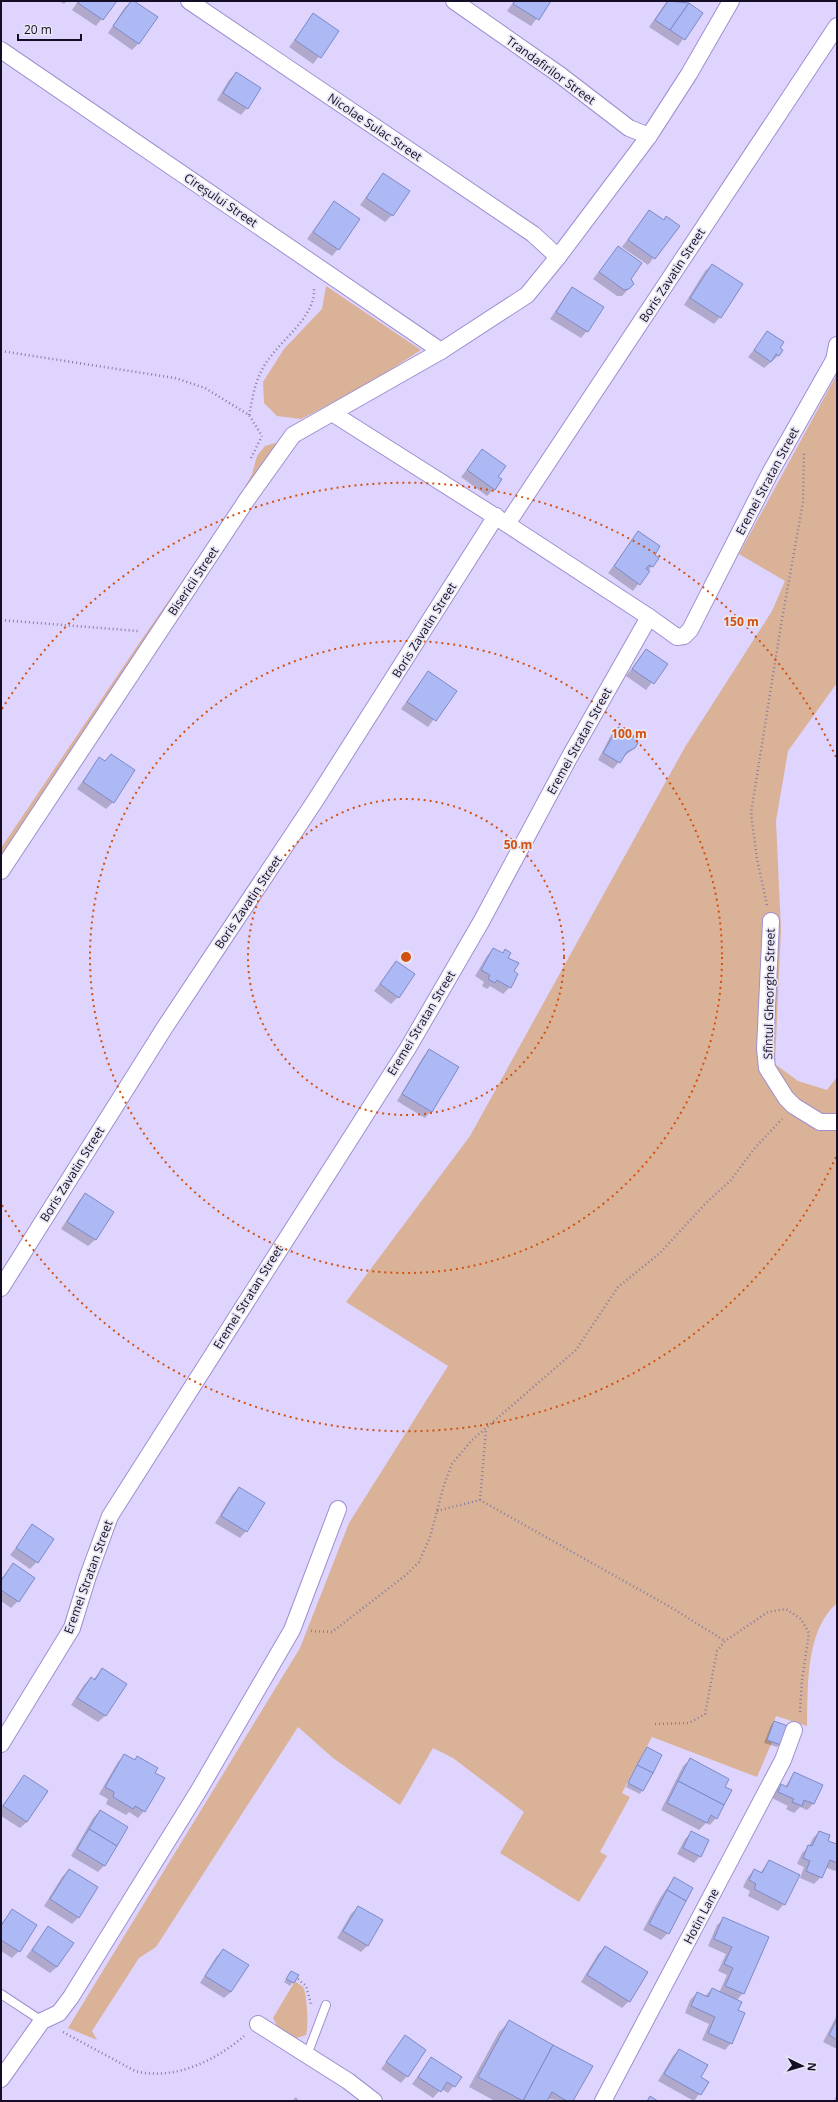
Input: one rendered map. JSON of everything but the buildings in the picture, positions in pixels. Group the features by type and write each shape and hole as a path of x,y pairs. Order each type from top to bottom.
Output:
{"street":[{"name":"Nicolae Sulac Street","path":"189,1 533,234 558,257"},
{"name":"Trandafirilor Street","path":"454,1 560,75 629,128 649,136"},
{"name":"Bisericii Street","path":"1,871 244,505 293,435 441,351 527,295 558,257 649,136 689,74 730,1"},
{"name":"Boris Zavatin Street","path":"1,1288 165,1027 501,520 837,26"},
{"name":"Cireşului Street","path":"1,50 441,351"},
{"name":"Eremei Stratan Street","path":"1,1744 72,1628 88,1576 110,1516 408,1048 481,922 569,758 649,617 678,637 684,636 690,630 728,552 834,360 837,345"},
{"path":"332,413 501,520 649,617"},
{"name":"Sfîntul Gheorghe Street","path":"771,921 765,1049 767,1068 786,1098 794,1106 820,1122 837,1122"},
{"path":"1,2079 42,2020 59,2013 71,1997 199,1790 292,1630 338,1509"},
{"name":"Hotin Lane","path":"603,2101 783,1760 794,1730"},
{"path":"258,2024 348,2081 374,2101"}],"lane":[{"path":"1,1994 42,2020"},
{"path":"307,2055 326,2005"}],"path":[{"path":"249,415 260,373 283,341 304,317 315,298 313,263"},
{"path":"1,351 175,378 205,388 249,415 262,436"},
{"path":"771,921 757,859 751,813 781,625 803,502 804,452 801,418"},
{"path":"1,620 140,631"},
{"path":"292,1630 332,1632 406,1575 418,1562 430,1537 444,1485 452,1464 471,1441 576,1350 618,1287 660,1253 706,1203 732,1180 754,1149 794,1106"},
{"path":"480,1500 486,1428"},
{"path":"437,1511 480,1500 672,1608 725,1641"},
{"path":"655,1724 689,1723 704,1714 717,1651 725,1641 768,1612 786,1609 801,1619 809,1633 802,1680 800,1713 794,1730"},
{"path":"298,1979 306,1986 309,2000 319,2024"},
{"path":"42,2020 135,2071 151,2074 162,2074 194,2067 232,2046 258,2024"}],"shaded area":[{"path":"326,286 421,350 363,387 301,419 277,416 264,403 263,382 284,349 322,309"},
{"path":"837,374 837,683 788,751 776,821 781,930 775,1064 798,1081 827,1090 837,1077 837,1603 827,1615 819,1629 810,1660 808,1677 807,1726 776,1716 767,1740 772,1742 757,1777 652,1737 622,1793 630,1797 600,1852 607,1856 579,1902 500,1853 524,1812 453,1758 433,1748 400,1805 333,1758 298,1727 156,1947 139,1958 92,2031 97,2040 68,2028 300,1648 349,1523 448,1366 346,1302 470,1136 685,747 772,611 785,581 739,554"},
{"path":"282,441 1,863 1,848 140,642 235,505 252,474 257,456 265,446"},
{"path":"295,1981 303,1987 304,1990 307,2031 306,2035 293,2039 277,2026 273,2018"}]}
